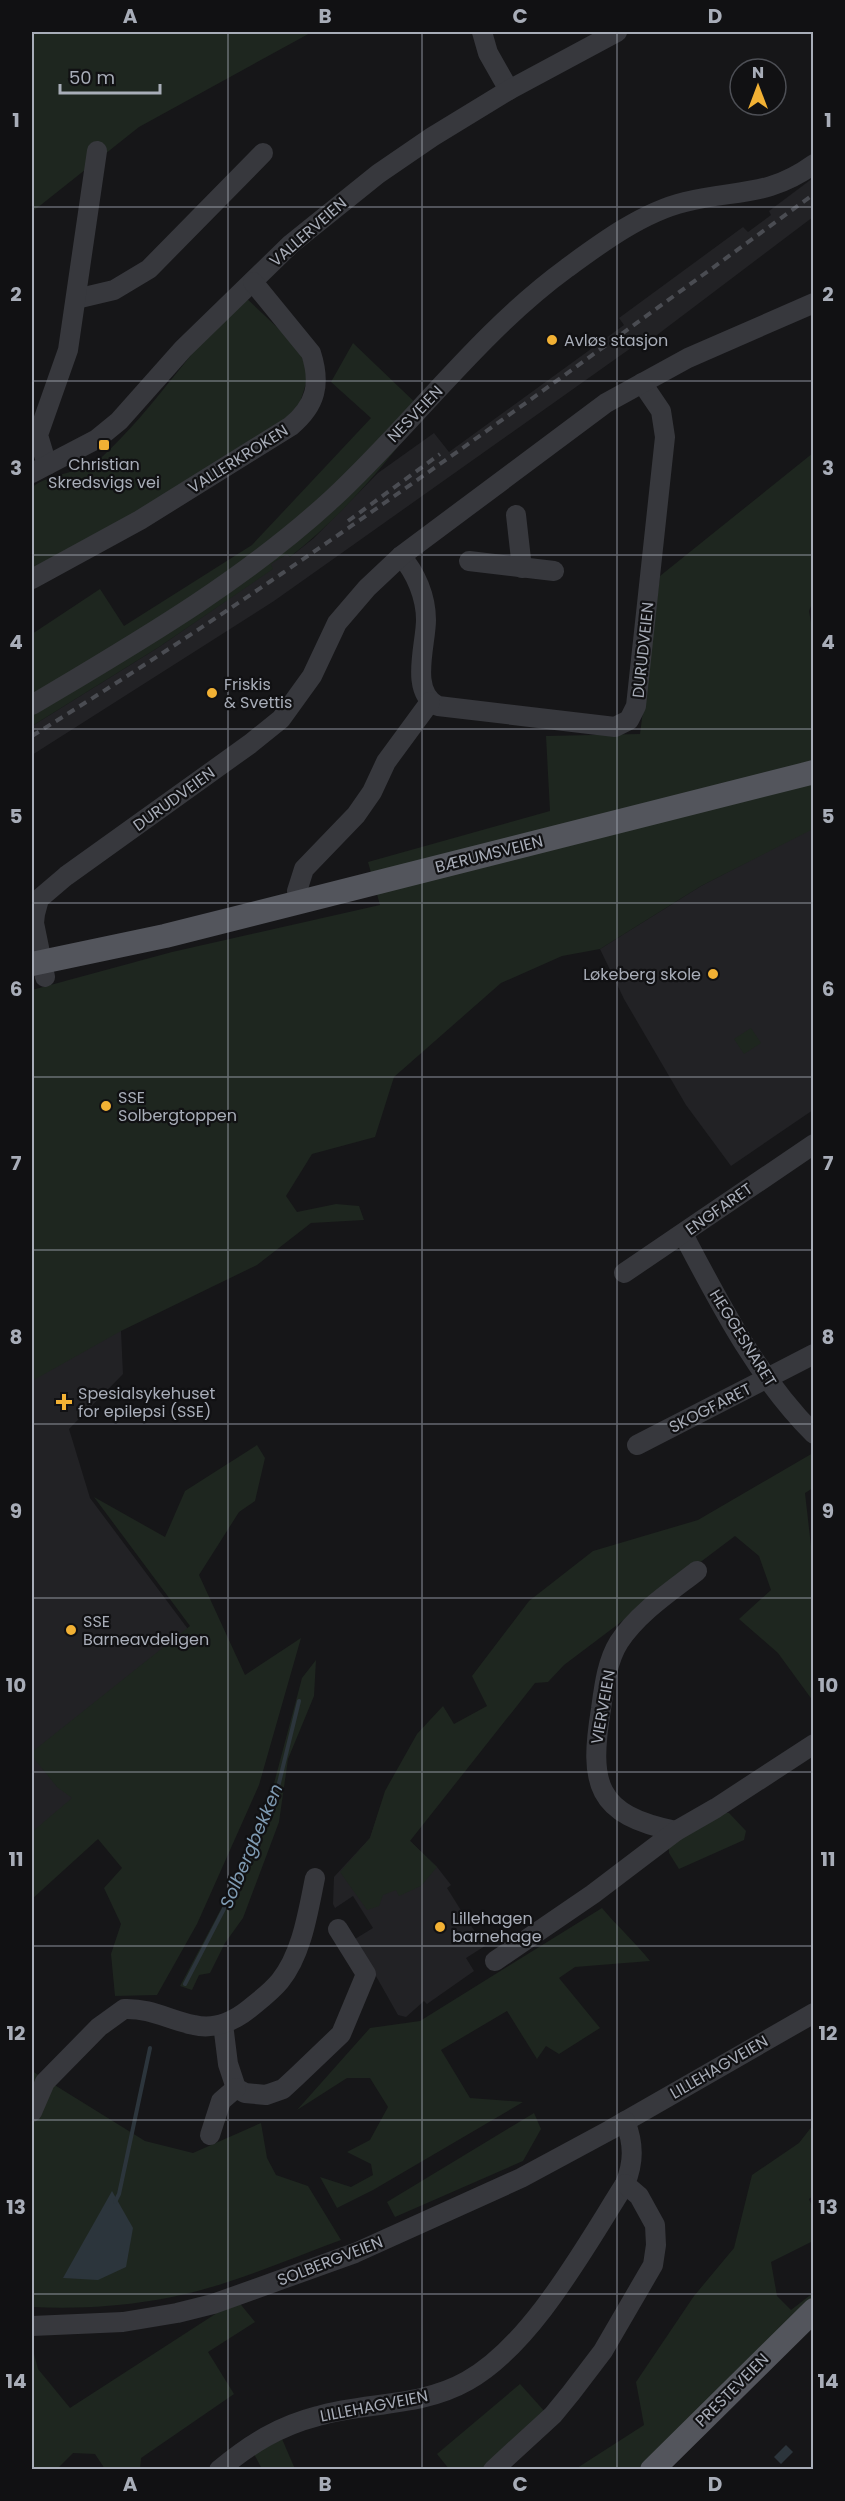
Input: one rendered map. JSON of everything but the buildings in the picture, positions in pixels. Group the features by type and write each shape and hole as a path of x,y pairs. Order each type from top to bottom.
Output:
{"main road":[{"name":"BÆRUMSVEIEN","path":"37,971 119,955 165,936 813,772"},
{"name":"PRESTEVEIEN","path":"652,2469 813,2310"}],"street":[{"path":"482,32 488,53 509,90"},
{"name":"VALLERVEIEN","path":"39,469 97,439 118,421 183,350 291,244 378,174 432,137 509,90 617,32"},
{"path":"39,469 38,435 68,350 96,151"},
{"path":"76,299 114,290 149,269 263,153"},
{"name":"NESVEIEN","path":"32,705 171,621 230,581 307,520 356,475 511,315 569,266 657,212 686,201 765,190 813,164"},
{"name":"VALLERKROKEN","path":"32,579 140,520 291,426 306,413 314,398 315,367 311,353 294,329 252,282"},
{"name":"DURUDVEIEN","path":"37,971 33,922 39,899 50,888 250,744 281,718 312,676 337,623 367,588 401,556 606,403 688,357 813,303"},
{"name":"DURUDVEIEN","path":"430,702 438,705 615,727 629,720 636,706 666,437 661,411 642,383"},
{"path":"516,515 522,568"},
{"path":"297,891 304,869 356,815 372,792 386,762 430,702 422,680 426,618 413,570 401,556"},
{"path":"469,561 554,571"},
{"name":"ENGFARET","path":"624,1273 813,1144"},
{"name":"HEGGESNARET","path":"683,1234 716,1295 767,1379 813,1434"},
{"name":"SKOGFARET","path":"637,1445 813,1354"},
{"name":"VIERVEIEN","path":"676,1831 640,1822 622,1812 608,1798 598,1779 594,1760 595,1743 608,1672 618,1644 645,1613 697,1571"},
{"path":"495,1961 593,1894 676,1831 716,1808 813,1744"},
{"path":"32,2112 38,2078 124,2009 159,2012 195,2026 223,2024 243,2014 281,1980 297,1948 315,1878"},
{"path":"236,2088 256,2095 283,2089 341,2034 366,1974 338,1929"},
{"name":"LILLEHAGVEIEN","path":"219,2469 249,2445 281,2427 319,2415 410,2401 467,2381 510,2347 529,2325 572,2267 625,2184 631,2170 632,2138 618,2126 813,2013"},
{"path":"223,2024 228,2064 236,2088"},
{"path":"210,2135 221,2101 236,2088"},
{"name":"SOLBERGVEIEN","path":"32,2326 123,2322 213,2304 355,2253 424,2223 521,2178 618,2126"},
{"path":"493,2469 553,2415 571,2393 603,2351 653,2265 656,2245 655,2225 639,2196 625,2184"}],"shaded area":[{"path":"32,32 312,32 139,127 32,212"},
{"path":"813,178 813,217 649,341 642,346 638,343 274,601 32,755 32,726 159,647 272,569 270,564 287,554 290,557 314,538 378,473 434,433 449,452 624,325 619,318 743,227 748,232 771,215 769,211"},
{"path":"244,296 297,346 309,374 297,412 263,437 32,574 32,487 49,478 86,466 103,456 140,418 225,315"},
{"path":"353,343 425,412 394,452 345,507 290,557 287,554 271,564 273,569 159,647 32,726 32,634 100,589 124,626 252,545 371,418 331,382"},
{"path":"813,453 814,599 809,611 814,640 813,829 701,886 600,949 562,956 501,983 394,1077 375,1137 312,1154 286,1196 297,1212 336,1204 359,1206 364,1220 311,1223 257,1265 121,1331 32,1381 32,990 172,952 380,905 368,862 550,811 546,736 640,734 660,576"},
{"name":"Løkeberg skole","path":"813,830 813,1110 731,1166 686,1105 624,999 600,949 701,886"},
{"path":"751,1028 761,1043 744,1054 734,1039"},
{"path":"32,1162 121,1331 123,1374 69,1429 90,1498 220,1672 32,1847"},
{"path":"257,1445 265,1458 255,1501 239,1512 199,1575 245,1675 301,1638 259,1785 197,1924 157,1995 115,1996 111,1954 121,1924 104,1888 122,1868 98,1839 32,1899 32,1832 72,1798 57,1787 32,1756 32,1752 190,1626 94,1497 165,1537 185,1491"},
{"path":"813,1453 813,1488 805,1493 811,1546 814,1548 813,1701 778,1653 739,1619 771,1590 759,1556 735,1536 564,1665 548,1682 535,1683 410,1841 437,1867 421,1886 399,1896 396,1890 383,1895 379,1906 367,1910 340,1872 370,1838 385,1791 417,1734 443,1706 454,1724 487,1706 472,1676 529,1601 593,1551 698,1520"},
{"path":"316,1660 314,1696 288,1759 279,1822 243,1918 225,1943 210,1973 199,1975 192,1990 180,1986 230,1892 272,1791 302,1678"},
{"path":"379,1811 437,1867 451,1885 447,1888 485,1946 466,1958 474,1971 427,2004 424,2001 406,2017 398,2015 355,1939 373,1928 353,1896 335,1908 333,1904 334,1877 370,1838"},
{"path":"722,1813 729,1813 746,1831 744,1840 679,1869 669,1853 669,1846"},
{"path":"602,1908 650,1961 575,1967 559,1978 600,2028 559,2054 546,2046 537,2059 507,2011 441,2050 470,2098 523,2102 373,2190 337,2208 320,2177 351,2187 373,2175 371,2164 347,2152 370,2140 388,2107 370,2078 347,2078 297,2110 370,2028 420,2021"},
{"path":"32,2071 145,2141 193,2153 261,2123 267,2158 276,2175 308,2186 341,2240 250,2274 203,2290 180,2295 109,2306 32,2307"},
{"path":"534,2113 541,2129 523,2161 395,2217 387,2202"},
{"path":"813,2125 813,2196 809,2199 813,2209 813,2241 771,2262 777,2296 791,2310 813,2293 813,2297 638,2469 574,2470 644,2425 636,2382 694,2296 734,2248 752,2175 799,2143"},
{"path":"112,2191 133,2228 126,2267 98,2280 63,2278"},
{"path":"237,2300 255,2322 208,2352 234,2394 141,2458 140,2469 105,2469 95,2454 73,2453 57,2469 32,2469 32,2346 38,2369 70,2408"},
{"path":"520,2384 546,2413 486,2469 449,2469 437,2454"},
{"path":"282,2439 295,2469 262,2469 254,2454"},
{"path":"786,2445 793,2452 781,2464 774,2457"}],"waterway":[{"name":"Solbergbekken","path":"185,1984 242,1874 278,1787 299,1701"},
{"name":"Solbergbekken","path":"115,2202 119,2194 150,2048"}],"railway":[{"path":"32,736 232,607 428,473 814,194"},
{"path":"348,521 440,454"}],"place":[{"name":"Avløs stasjon","path":"552,340"},
{"name":"Christian Skredsvigs vei","path":"104,445"},
{"name":"Friskis & Svettis","path":"212,693"},
{"name":"Løkeberg skole","path":"713,974"},
{"name":"SSE Solbergtoppen","path":"106,1106"},
{"name":"Spesialsykehuset for epilepsi (SSE)","path":"64,1402"},
{"name":"SSE Barneavdeligen","path":"71,1630"},
{"name":"Lillehagen barnehage","path":"440,1927"}]}
